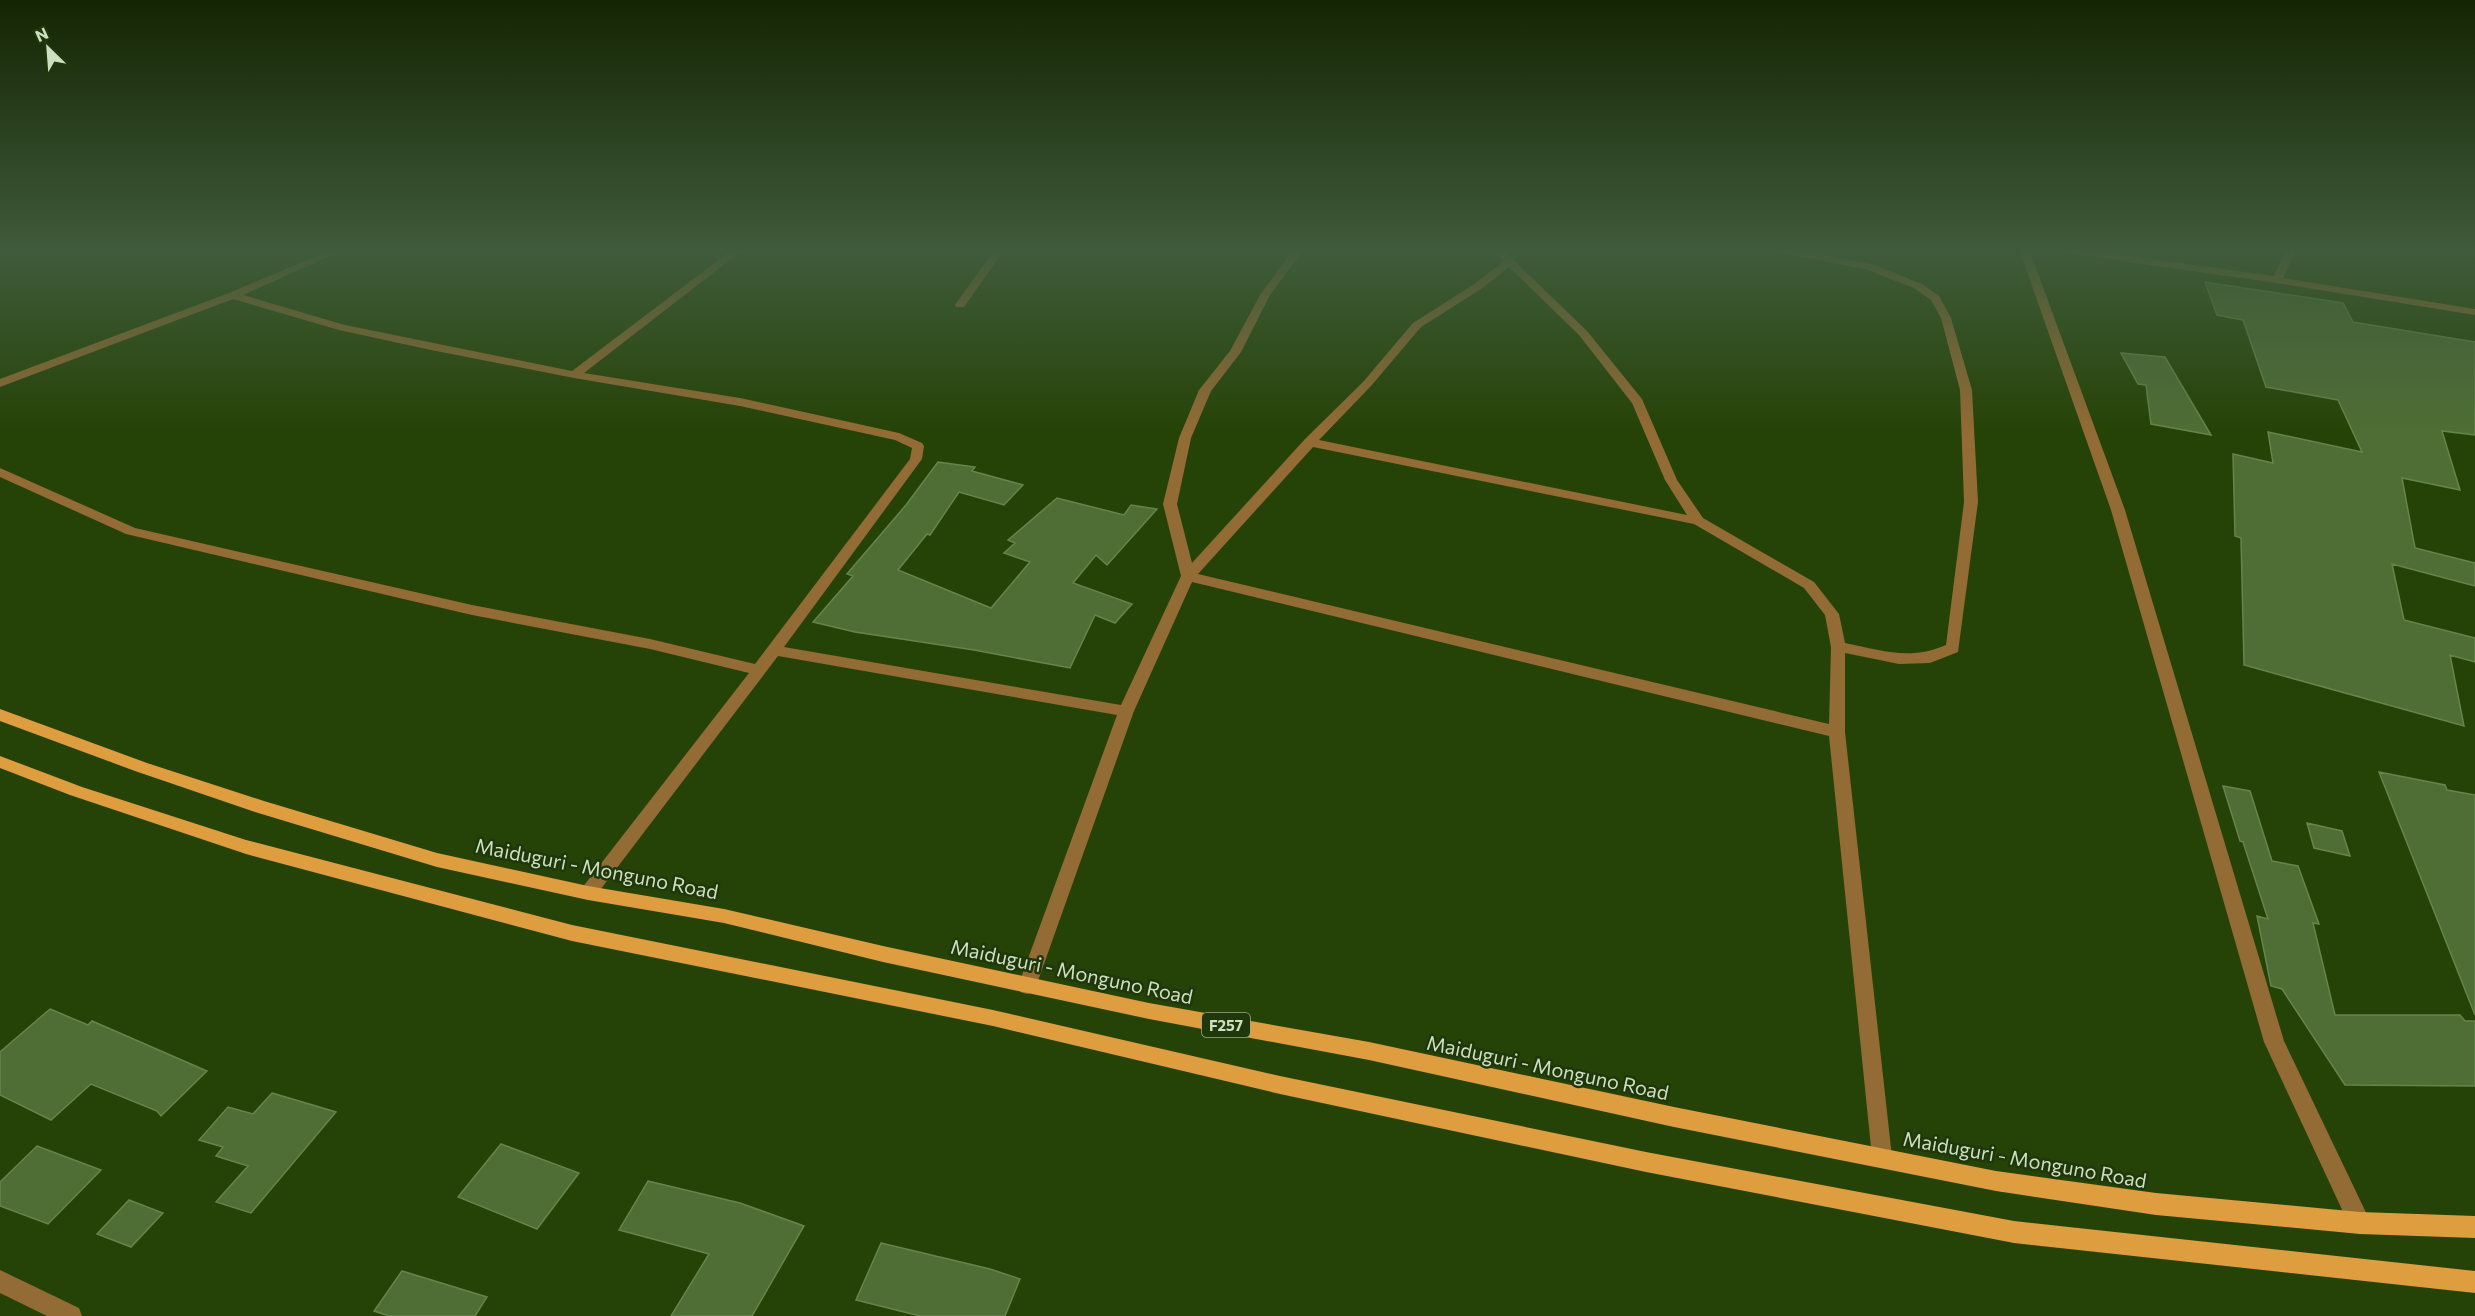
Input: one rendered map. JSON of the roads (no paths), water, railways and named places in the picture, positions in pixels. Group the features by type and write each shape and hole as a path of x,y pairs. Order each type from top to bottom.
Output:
{"main road":[{"name":"Maiduguri - Monguno Road","path":"0,715 141,767 437,860 588,893 724,916 1027,986 1369,1051 1674,1117 1996,1181 2156,1204 2360,1223 2475,1227"},
{"path":"0,762 76,791 246,847 572,933 993,1018 1280,1085 1646,1162 2014,1233 2475,1282"}],"street":[{"path":"0,383 192,310"},
{"path":"286,310 343,327 574,375 740,402 899,437 918,446 916,459 774,650 588,893"},
{"path":"574,375 659,310"},
{"path":"1188,576 1170,504 1185,438 1205,390 1235,352 1257,310"},
{"path":"1027,986 1126,711 1188,576 1309,442 1367,384 1417,325 1440,310"},
{"path":"1560,310 1583,333 1638,402 1671,480 1698,521"},
{"path":"1838,647 1899,659 1930,658 1953,648 1971,502 1966,390 1942,310"},
{"path":"2046,310 2118,510 2274,1042 2360,1223"},
{"path":"1309,442 1698,521 1809,585 1832,614 1838,647 1838,732 1882,1157"},
{"path":"0,472 131,531 472,610 650,644 759,669"},
{"path":"1188,576 1838,732"},
{"path":"774,650 1126,711"},
{"path":"0,1281 71,1316"}]}
